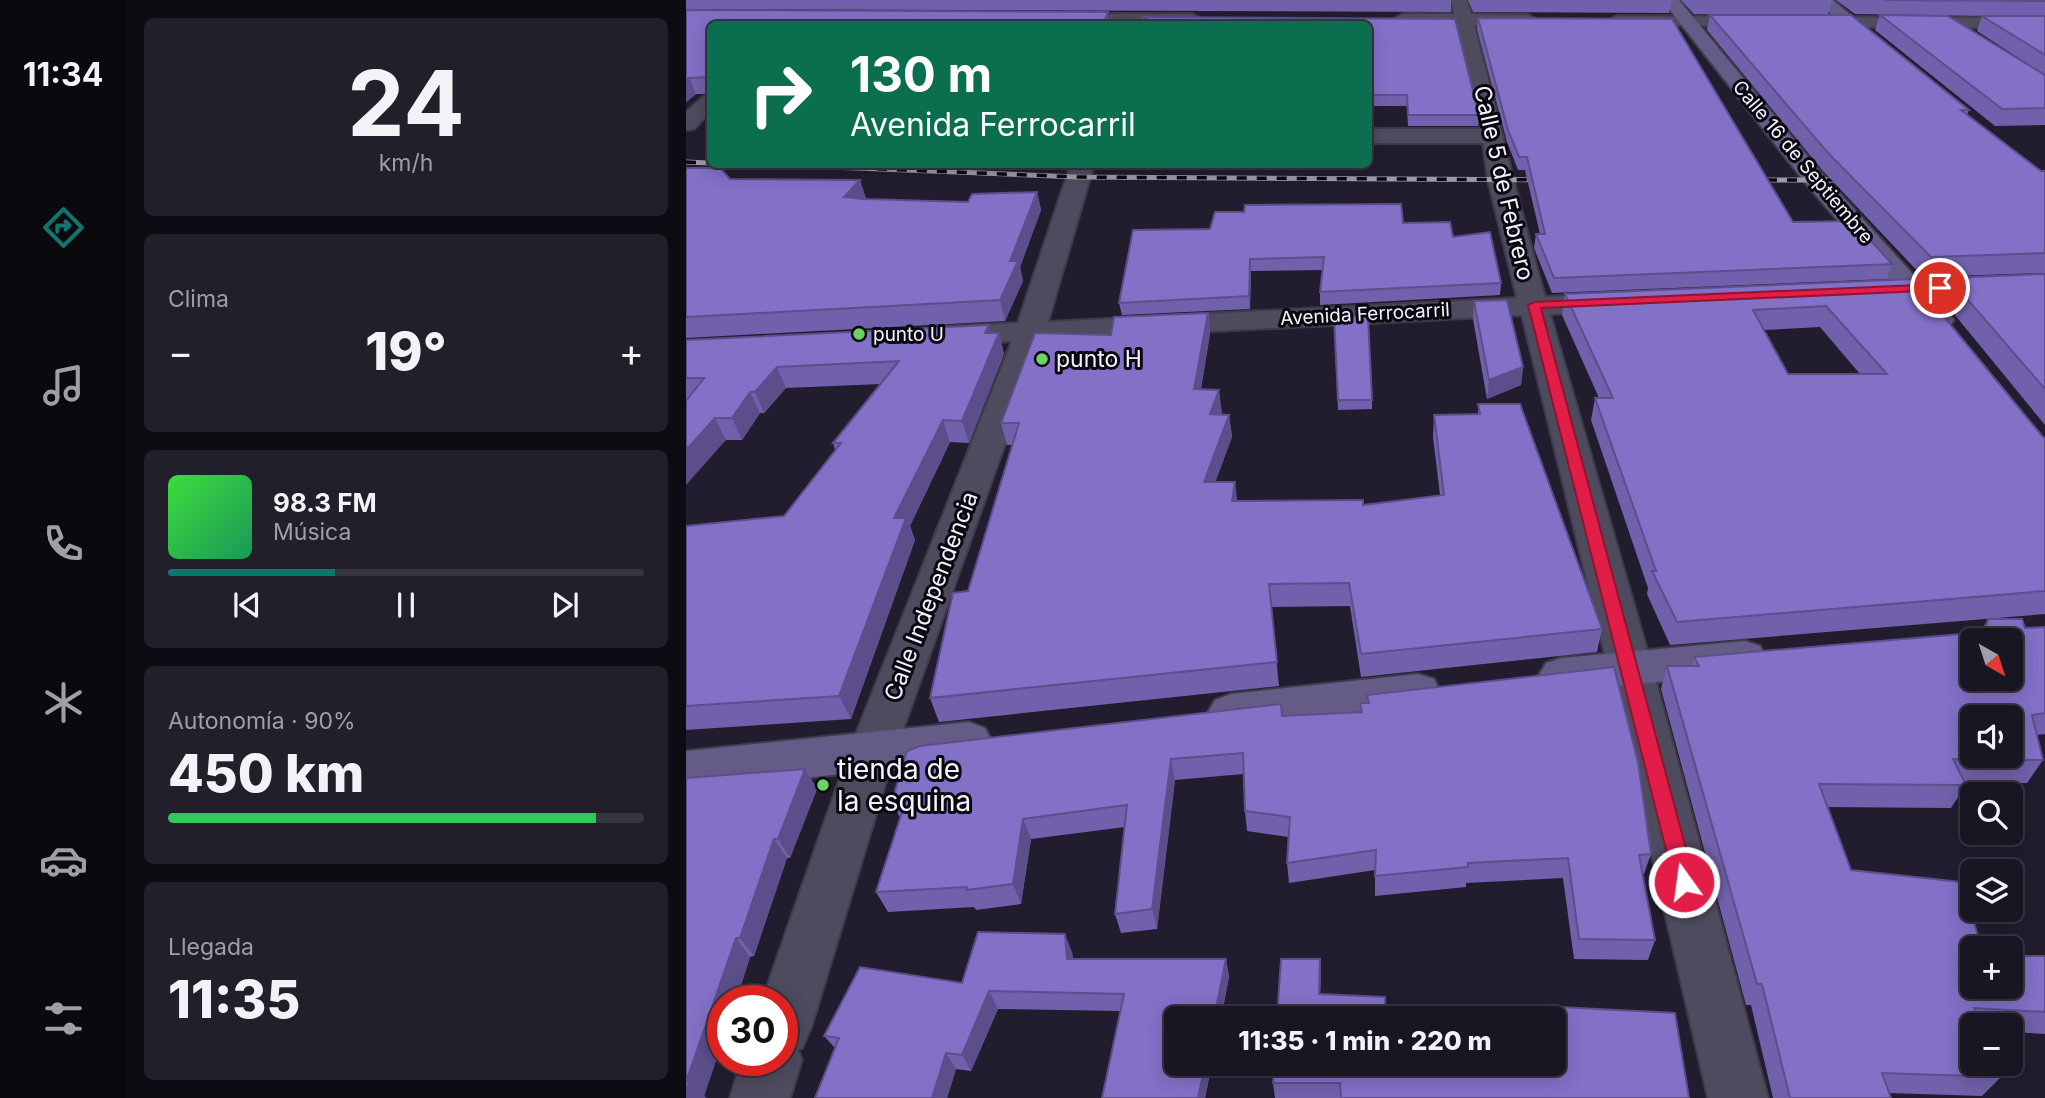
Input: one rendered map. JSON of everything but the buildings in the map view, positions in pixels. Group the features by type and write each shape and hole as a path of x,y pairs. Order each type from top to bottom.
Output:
{"main road":[{"name":"Calle 16 de Septiembre","path":"1670,0 1815,180 1914,289 1957,343"},
{"path":"1823,0 1892,57"},
{"path":"1520,679 1782,654"},
{"path":"1189,717 1464,685"},
{"path":"686,771 1010,737"}],"street":[{"path":"1134,21 1141,0"},
{"path":"1925,7 1979,43"},
{"path":"1382,19 1462,10 1548,20"},
{"name":"Calle 5 de Febrero","path":"1462,10 1493,136 1500,180 1630,667 1738,1098"},
{"path":"1040,19 1103,21"},
{"path":"1157,21 1203,19"},
{"path":"1604,21 2045,23"},
{"path":"687,123 707,104"},
{"path":"687,123 707,123"},
{"path":"1372,136 1493,136"},
{"name":"Calle Independencia","path":"796,985 872,752 1031,330 1082,168"},
{"path":"1850,291 2045,284"},
{"name":"Avenida Ferrocarril","path":"912,338 1644,300"},
{"path":"760,1098 767,1076"}],"railway":[{"path":"686,162 707,163"},
{"path":"855,168 1077,177 1548,180"},
{"path":"1747,180 1852,180"}],"place":[{"name":"punto U","path":"859,334"},
{"name":"punto H","path":"1042,359"},
{"name":"tienda de la esquina","path":"823,785"}],"route":[{"path":"1684,882 1534,305 1940,288"}]}
